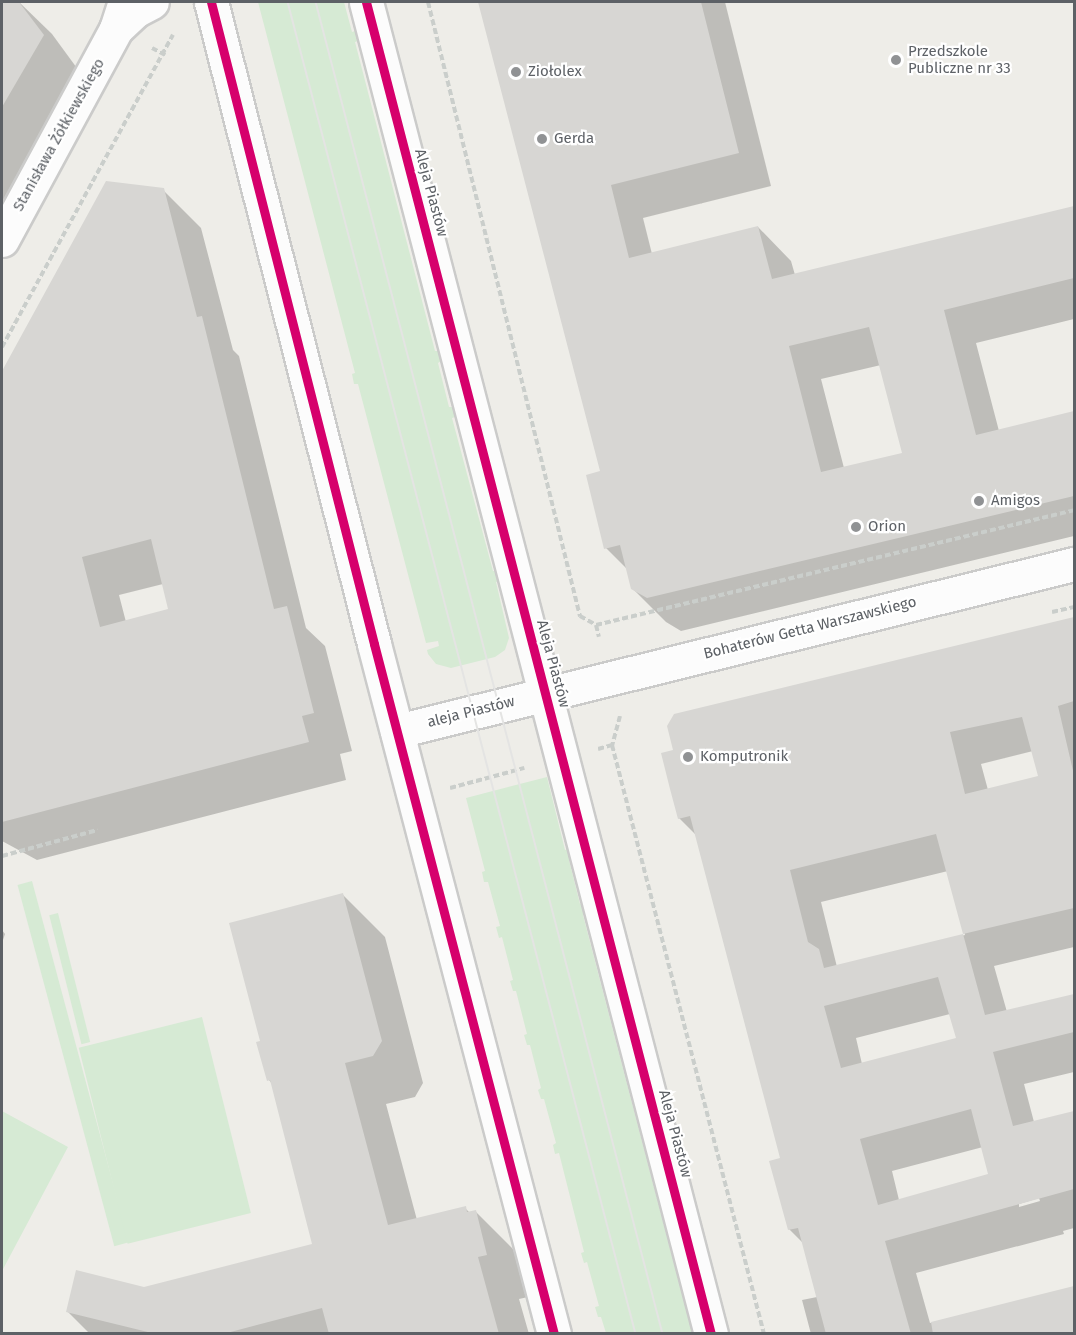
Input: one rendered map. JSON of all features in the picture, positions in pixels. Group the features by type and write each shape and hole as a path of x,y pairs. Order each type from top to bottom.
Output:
{"street":[{"name":"Stanisława Żółkiewskiego","path":"2,240 121,15 152,2"},
{"name":"Aleja Piastów","path":"366,2 711,1334"},
{"path":"209,4 554,1334"},
{"name":"Bohaterów Getta Warszawskiego","path":"545,693 1074,564"},
{"name":"aleja Piastów","path":"396,731 545,693"}],"path":[{"path":"428,2 580,616 596,625 1074,510"},
{"path":"2,347 165,55 176,29"},
{"path":"596,625 599,637"},
{"path":"618,709 620,717 612,746 764,1334"},
{"path":"414,797 612,746"},
{"path":"2,856 99,830"}],"green space":[{"path":"258,2 344,2 352,32 355,31 358,41 355,42 435,351 438,351 441,361 438,363 449,407 453,407 455,417 452,418 493,571 496,571 499,581 496,582 509,638 505,650 495,657 451,668 436,664 428,654 427,650 439,646 438,641 426,643 358,384 354,384 352,374 355,373"},
{"path":"547,777 565,850 569,849 572,859 569,860 580,904 584,904 586,914 583,915 692,1333 606,1333 595,1307 599,1306 587,1262 584,1263 581,1253 584,1252 559,1153 555,1154 553,1145 556,1143 544,1099 541,1099 538,1090 541,1088 530,1045 527,1045 524,1035 527,1034 516,991 513,991 510,981 513,980 502,937 499,938 496,927 500,926 488,882 484,882 482,872 485,871 466,798"},
{"path":"32,881 129,1242 114,1246 18,885"},
{"path":"58,913 90,1042 81,1044 49,915"},
{"path":"202,1017 251,1213 128,1244 79,1048"},
{"path":"2,1111 68,1147 2,1271"}],"building":[{"path":"2,2 19,2 44,35 2,107"},
{"path":"478,2 701,2 739,153 611,185 629,258 758,226 772,279 1074,206 1074,278 944,310 976,435 1074,411 1074,496 647,598 631,589 620,545 604,549 586,475 600,471","holes":["869,327 902,453 821,472 789,346"]},
{"path":"106,181 164,188 197,317 202,316 274,609 287,606 314,713 302,716 309,742 2,822 2,371","holes":["151,539 168,609 100,627 82,557"]},
{"path":"1074,617 1074,701 1058,706 1074,775 1074,908 963,934 985,1015 1074,994 1074,1032 993,1052 1013,1126 1074,1111 1074,1189 885,1241 911,1334 826,1334 798,1228 788,1230 769,1161 780,1158 690,816 678,819 661,753 673,750 667,726 674,714","holes":["1022,717 1038,776 965,794 950,732","936,834 963,934 824,968 819,949 808,942 790,870","938,977 956,1038 841,1068 824,1006","971,1109 988,1174 878,1205 860,1139"]},
{"path":"343,893 382,1041 373,1056 345,1063 388,1225 466,1206 467,1212 476,1210 487,1255 478,1257 499,1334 329,1334 322,1308 223,1334 156,1334 66,1312 76,1270 144,1287 312,1244 270,1080 267,1081 256,1042 260,1041 229,923"},
{"path":"1074,1286 1074,1334 933,1334 931,1322"}],"tram line":[{"path":"288,2 636,1334"},
{"path":"316,2 663,1334"}],"cycle path":[{"path":"211,2 374,644 554,1334"},
{"path":"366,2 711,1334"}],"place":[{"name":"Przedszkole Publiczne nr 33","path":"896,60"},
{"name":"Ziołolex","path":"516,72"},
{"name":"Gerda","path":"542,139"},
{"name":"Amigos","path":"979,501"},
{"name":"Orion","path":"856,527"},
{"name":"Komputronik","path":"688,757"}]}
